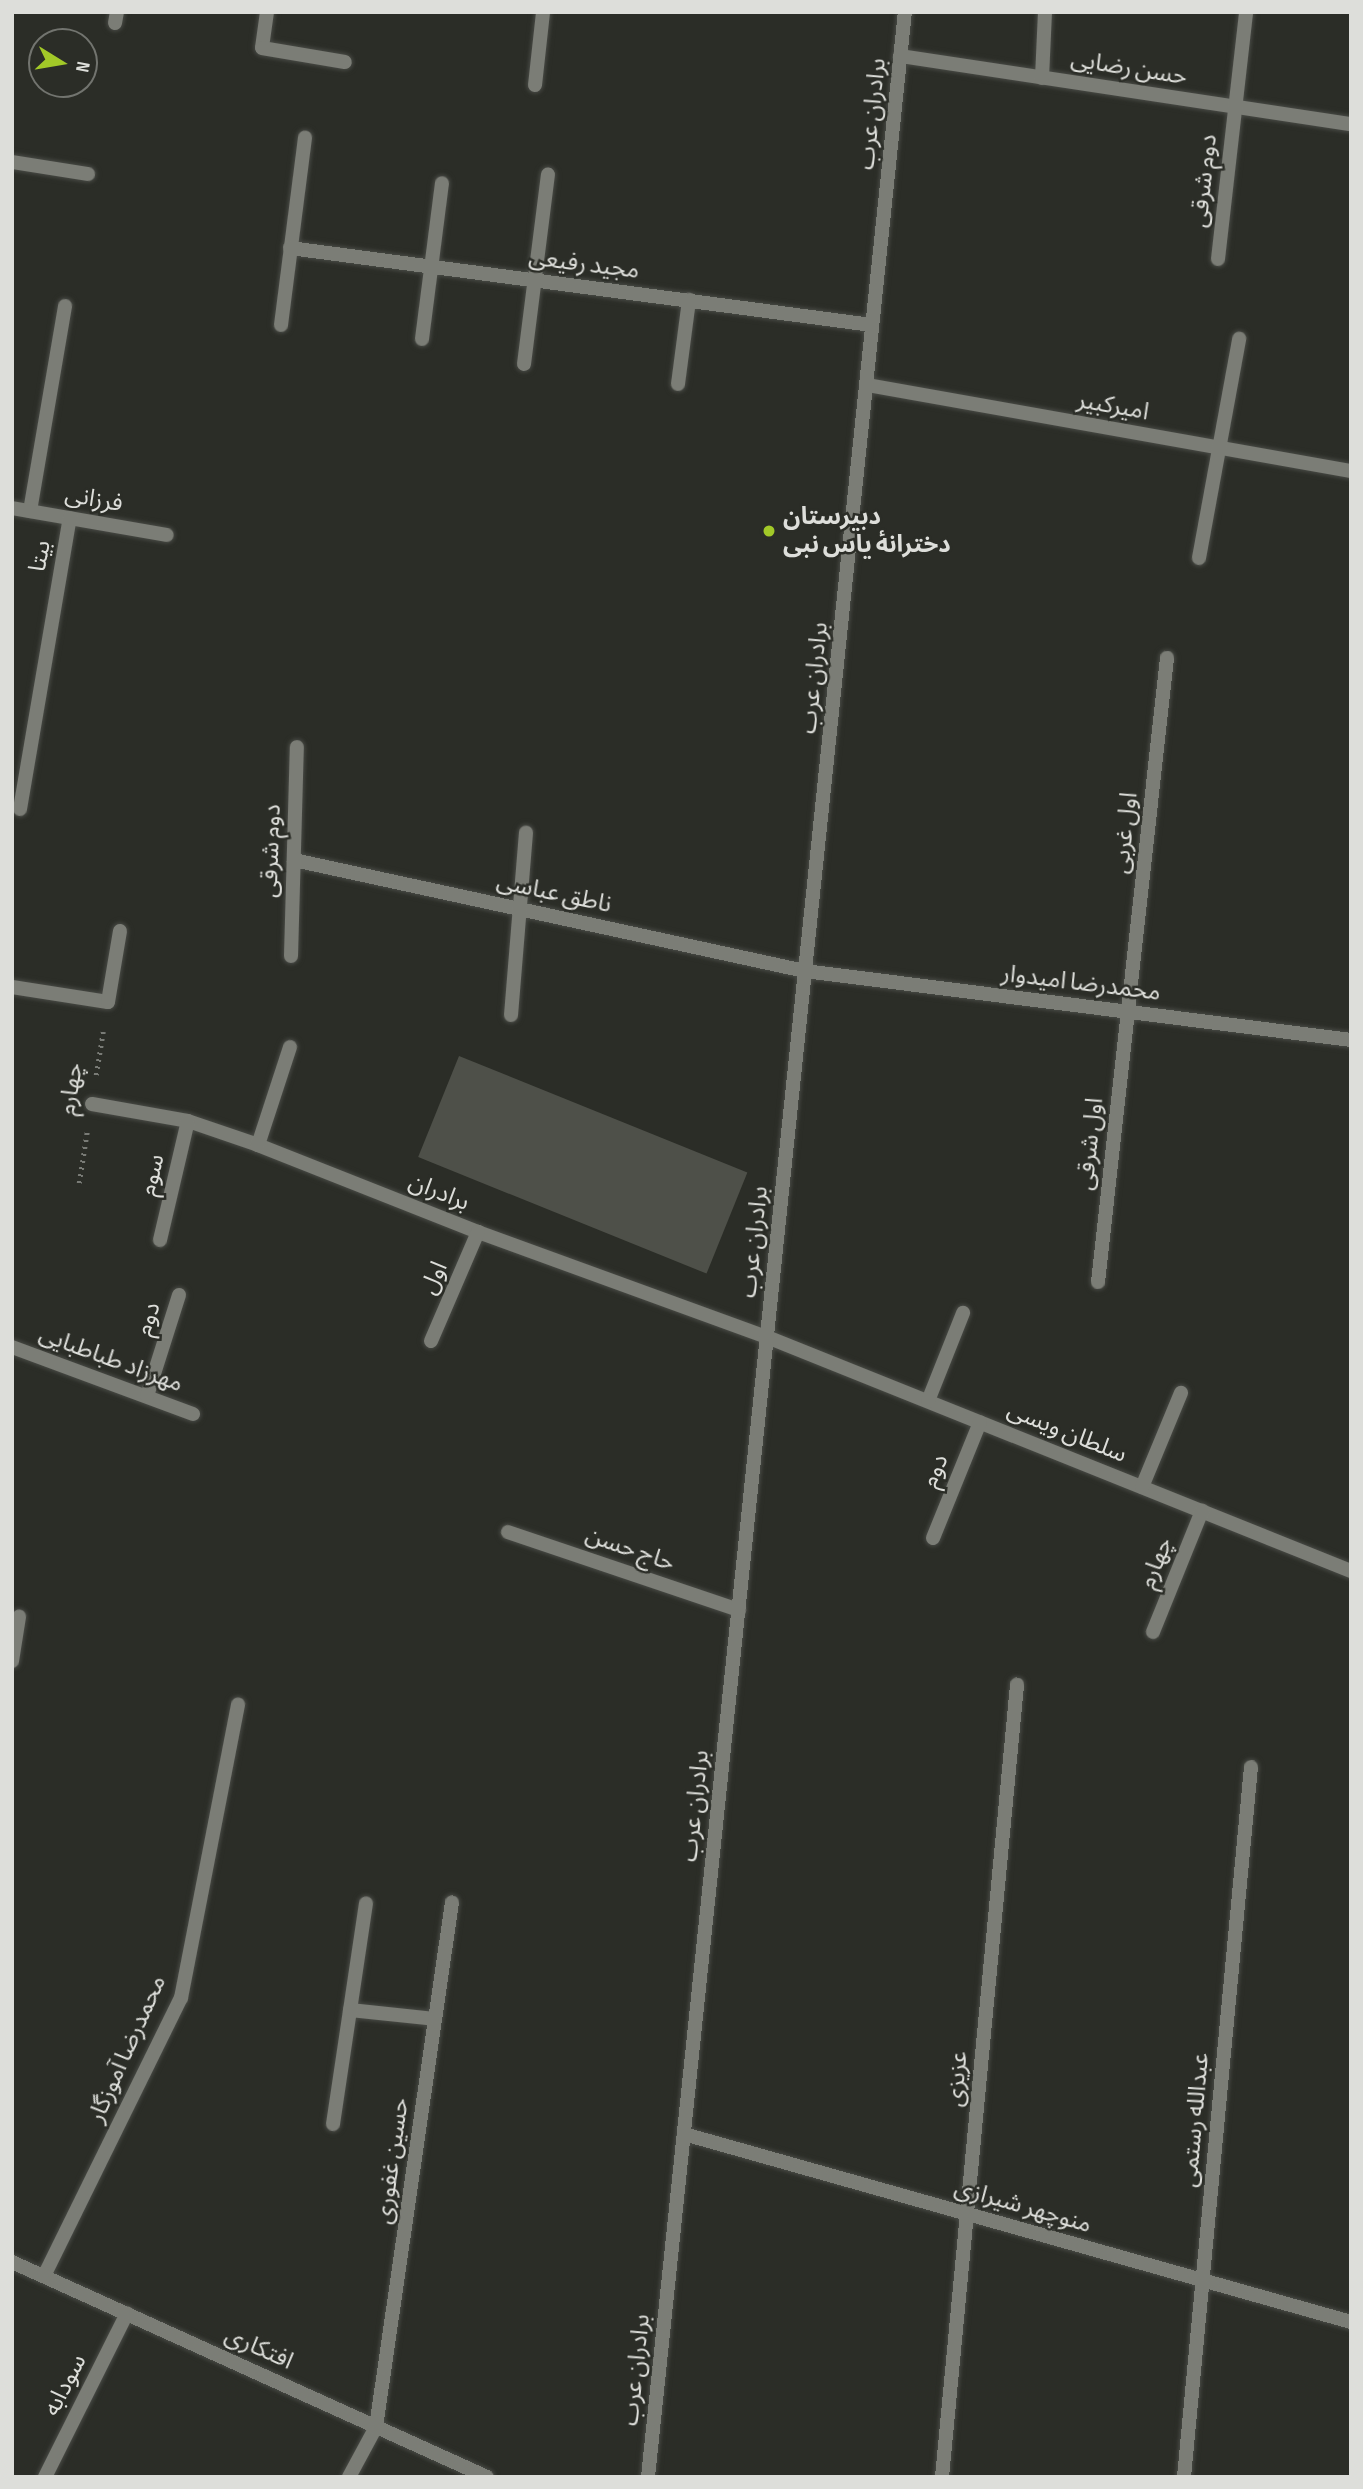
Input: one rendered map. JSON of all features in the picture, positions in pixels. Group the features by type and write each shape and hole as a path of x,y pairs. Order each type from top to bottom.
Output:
{"street":[{"path":"267,12 262,48 345,62"},
{"path":"535,85 543,12"},
{"name":"برادران عرب","path":"648,2477 905,12"},
{"path":"1042,78 1045,12"},
{"name":"دوم شرقی","path":"1218,259 1247,12"},
{"name":"حسن رضایی","path":"901,56 1351,124"},
{"path":"281,325 305,138"},
{"path":"12,162 88,174"},
{"path":"524,364 548,175"},
{"path":"422,339 442,183"},
{"name":"مجید رفیعی","path":"290,248 873,325"},
{"path":"678,384 689,300"},
{"path":"30,511 65,306"},
{"path":"1199,558 1222,448 1239,339"},
{"name":"امیرکبیر","path":"868,385 1351,471"},
{"name":"فرزانی","path":"12,508 167,535"},
{"name":"بیتا","path":"20,809 70,518"},
{"name":"اول غربی","path":"1128,1012 1167,658"},
{"name":"دوم شرقی","path":"291,956 297,747"},
{"path":"510,1015 526,833"},
{"name":"ناطق عباسی","path":"294,860 805,971"},
{"path":"12,987 108,1002 120,931"},
{"name":"محمدرضا امیدوار","path":"805,971 1351,1040"},
{"name":"اول شرقی","path":"1098,1282 1128,1012"},
{"path":"258,1144 290,1047"},
{"name":"برادران","path":"92,1104 188,1121 258,1144 478,1233 767,1337"},
{"name":"سوم","path":"160,1240 188,1121"},
{"name":"اول","path":"430,1341 478,1233"},
{"name":"دوم","path":"147,1396 179,1295"},
{"path":"928,1401 963,1312"},
{"name":"سلطان ویسی","path":"767,1337 1351,1571"},
{"name":"مهرزاد طباطبایی","path":"12,1347 193,1414"},
{"path":"1142,1487 1181,1393"},
{"name":"دوم","path":"933,1538 980,1422"},
{"name":"چهارم","path":"1153,1632 1202,1511"},
{"name":"حاج حسن","path":"508,1532 738,1610"},
{"path":"12,1661 19,1617"},
{"name":"عزیزی","path":"942,2477 1017,1685"},
{"name":"محمدرضا آموزگار","path":"44,2276 181,1998 238,1704"},
{"name":"عبدالله رستمی","path":"1184,2477 1251,1767"},
{"name":"حسین غفوری","path":"376,2427 452,1902"},
{"path":"333,2124 366,1903"},
{"path":"350,2010 435,2019"},
{"name":"منوچهر شیرازی","path":"684,2134 1351,2322"},
{"name":"افتکاری","path":"12,2262 487,2477"},
{"name":"سودابه","path":"44,2477 127,2313"},
{"path":"349,2477 376,2427"}],"path":[{"name":"چهارم","path":"79,1183 108,1002"}],"building":[{"path":"459,1056 747,1173 707,1274 418,1157"}],"place":[{"name":"دبیرستان دخترانهٔ یاس نبی","path":"769,531"}]}
